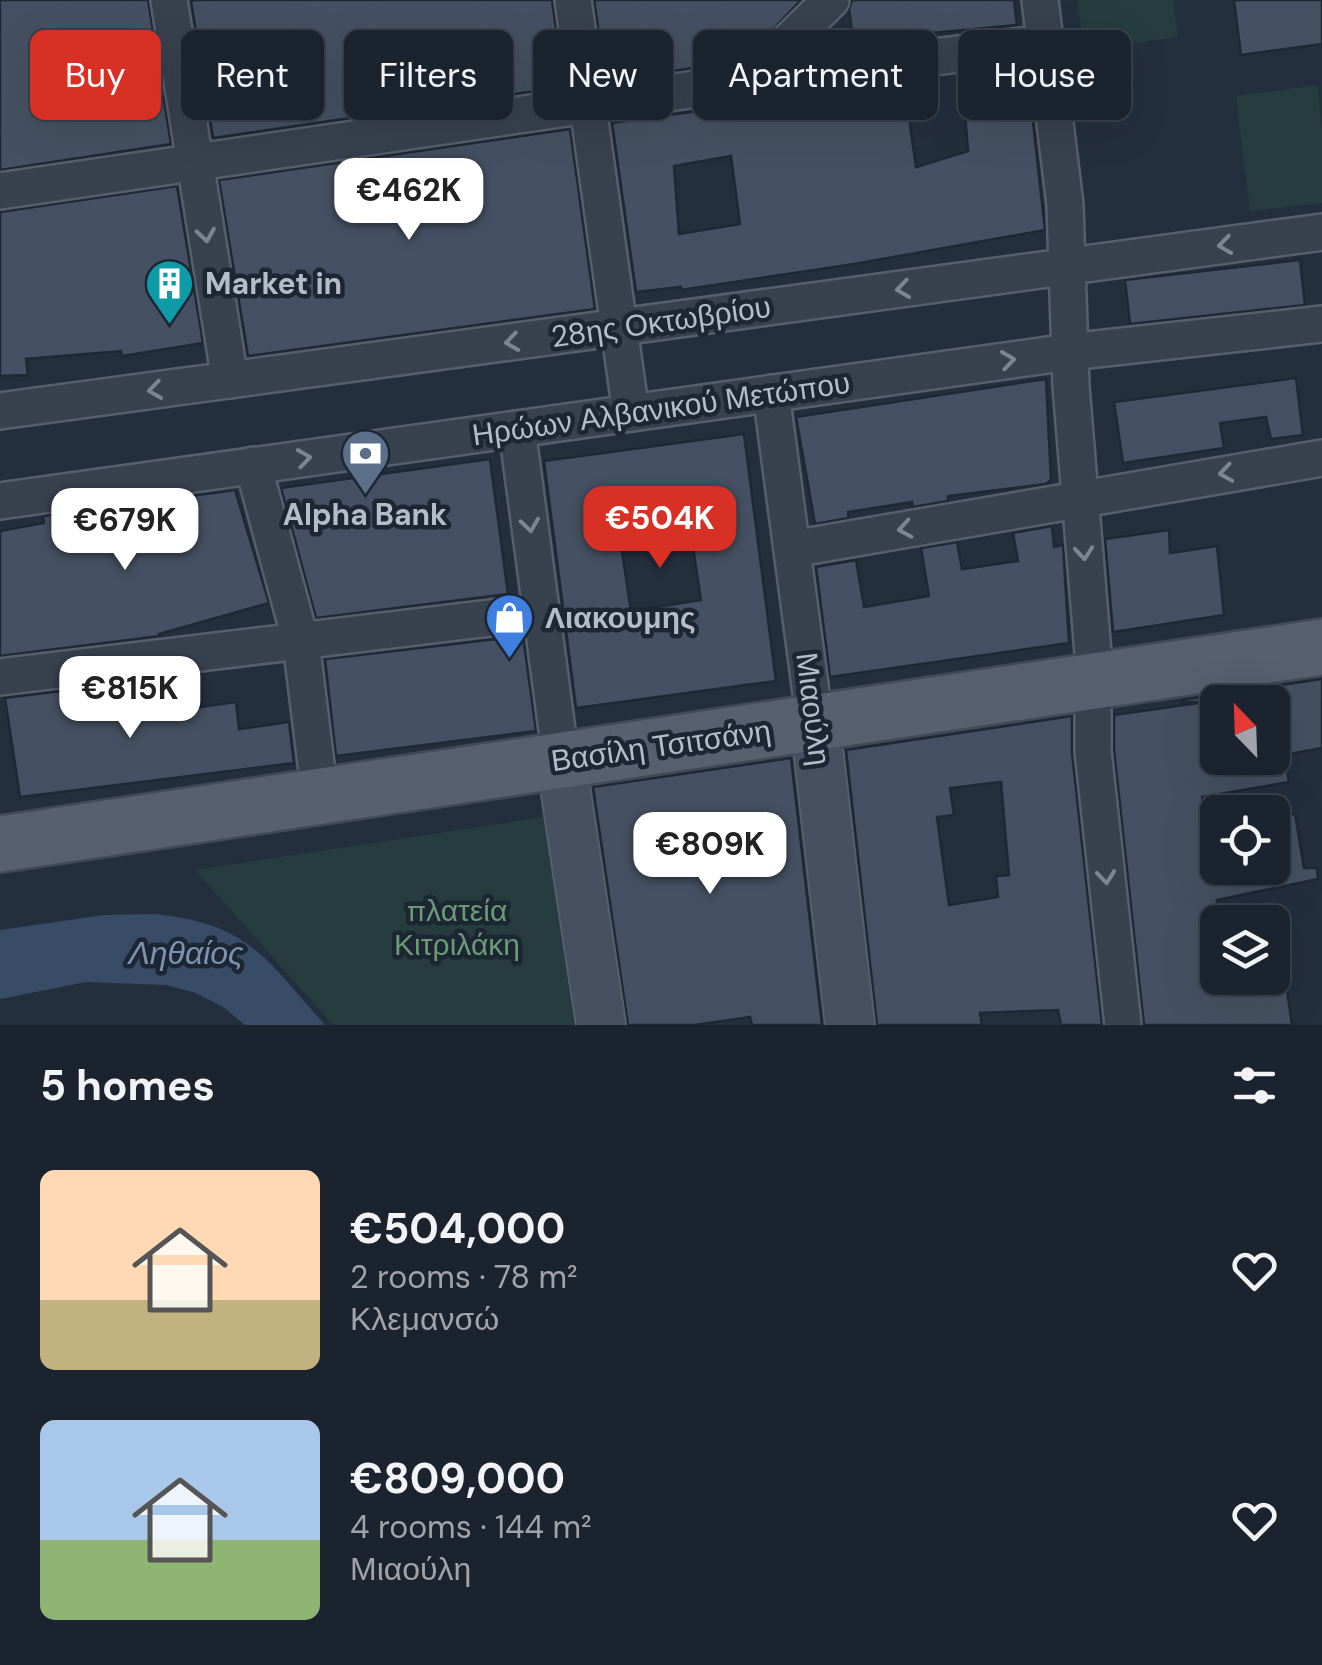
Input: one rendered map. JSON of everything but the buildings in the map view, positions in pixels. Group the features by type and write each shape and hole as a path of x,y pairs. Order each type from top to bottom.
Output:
{"main road":[{"name":"Βασίλη Τσιτσάνη","path":"0,844 1322,647"}],"street":[{"path":"168,0 230,380"},
{"path":"572,0 576,30"},
{"path":"800,30 831,0"},
{"path":"1040,0 1044,30"},
{"path":"0,192 533,115"},
{"path":"590,120 631,413"},
{"path":"1056,120 1094,681 1096,784 1123,1025"},
{"name":"28ης Οκτωβρίου","path":"0,412 1322,232"},
{"name":"Ηρώων Αλβανικού Μετώπου","path":"0,501 1069,352 1322,324"},
{"name":"Μιαούλη","path":"771,393 850,1025"},
{"path":"517,429 601,1025"},
{"path":"792,548 1322,458"},
{"path":"253,466 300,642 320,796"},
{"path":"0,677 542,612"}],"green space":[{"path":"1077,0 1173,0 1178,37 1131,44 1131,30 1081,30"},
{"path":"1317,85 1322,128 1322,203 1250,211 1236,96"},
{"name":"πλατεία Κιτριλάκη","path":"544,817 574,1025 333,1025 195,870"}],"water":[{"name":"Ληθαίος","path":"153,914 212,926 234,935 270,963 325,1025 245,1025 223,1007 196,993 166,985 86,982 0,999 0,930 104,915"}],"place":[{"name":"Market in","path":"170,326"},
{"name":"Alpha Bank","path":"365,496"},
{"name":"Λιακουμης","path":"510,660"}]}
